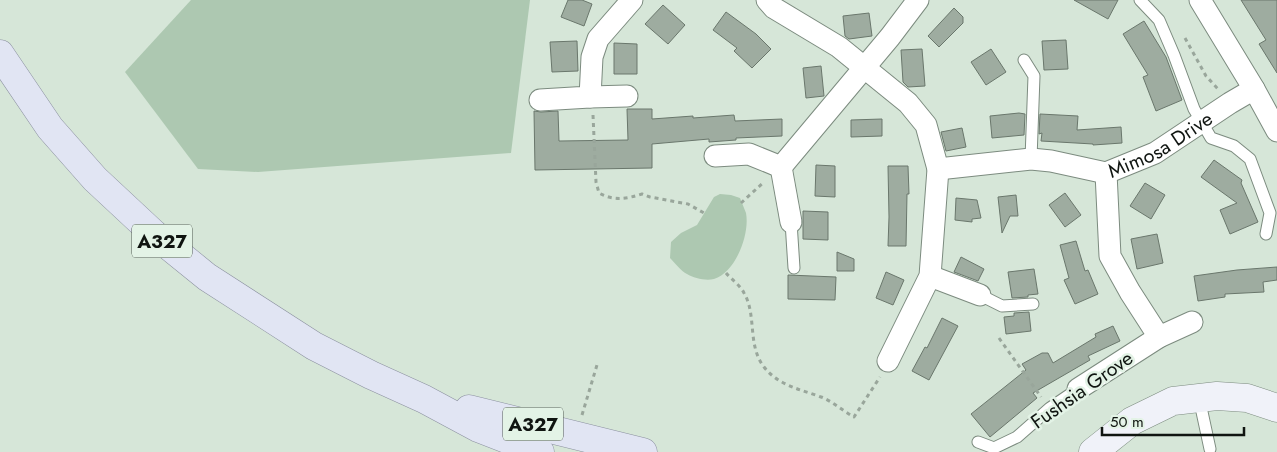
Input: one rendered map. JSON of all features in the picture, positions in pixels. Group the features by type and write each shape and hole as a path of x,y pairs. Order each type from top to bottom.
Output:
{"main road":[{"name":"A327","path":"0,54 50,128 96,179 154,234 207,277 314,346 370,375 424,399 478,428 540,452"},
{"path":"1093,452 1132,420 1173,401 1217,396 1247,398 1277,408"},
{"name":"A327","path":"424,399 643,452"}],"street":[{"path":"591,97 592,57 598,39 632,0"},
{"path":"767,0 774,8 839,47 908,103 926,125 938,169 930,276 888,361"},
{"path":"781,167 890,37 918,0"},
{"path":"1200,0 1254,89 1277,132"},
{"name":"Mimosa Drive","path":"938,169 1030,159 1051,160 1106,173 1156,153 1254,89"},
{"path":"540,100 627,96"},
{"path":"715,156 749,154 781,167"},
{"path":"781,167 791,222"},
{"path":"1106,173 1110,256 1130,292 1159,337"},
{"path":"930,276 980,295"},
{"name":"Fushsia Grove","path":"1078,388 1159,337 1192,322"},
{"path":"1247,398 1277,393"}],"lane":[{"path":"1140,0 1159,20 1194,109 1211,138 1234,146 1250,159 1270,213 1266,234"},
{"path":"1024,60 1034,76 1030,159"},
{"path":"791,222 794,268"},
{"path":"980,295 1002,306 1033,304"},
{"name":"Fushsia Grove","path":"978,442 994,448 1017,437 1050,408 1078,388"},
{"path":"1198,398 1210,448"}],"path":[{"path":"1184,36 1206,76 1230,103"},
{"path":"591,97 596,182 599,193 607,198 626,199 642,194 688,204 704,214"},
{"path":"741,203 781,167"},
{"path":"726,273 744,292 749,308 757,356 765,368 778,381 795,389 823,397 854,417 878,384 888,361"},
{"path":"999,338 1050,408"},
{"path":"576,435 596,365"}],"green space":[{"path":"191,0 530,0 511,153 258,172 198,169 125,72"},
{"path":"720,194 740,198 746,213 746,231 740,251 729,269 711,280 696,278 685,273 670,258 671,242 681,233 697,225 714,197"}],"building":[{"path":"568,0 582,0 592,4 584,26 561,17"},
{"path":"1074,0 1118,0 1108,19"},
{"path":"1241,0 1277,0 1277,73 1259,44 1266,40"},
{"path":"663,5 685,25 668,44 645,24"},
{"path":"954,8 963,17 963,23 939,47 928,36"},
{"path":"726,12 756,34 771,49 752,68 734,51 737,48 713,30"},
{"path":"869,13 872,36 849,39 845,36 843,16"},
{"path":"1144,21 1166,57 1182,100 1156,111 1143,77 1148,75 1123,34"},
{"path":"1066,40 1068,69 1044,70 1042,41"},
{"path":"577,41 578,71 552,72 550,42"},
{"path":"614,43 637,44 637,74 614,74"},
{"path":"922,49 925,86 908,87 903,82 901,50"},
{"path":"991,49 1006,72 986,85 971,62"},
{"path":"821,66 824,96 806,98 803,68"},
{"path":"627,109 652,109 652,119 734,115 735,121 782,119 782,136 736,138 736,140 709,142 709,139 652,144 652,168 535,170 534,111 558,111 559,141 628,140"},
{"path":"1025,114 1024,135 992,138 990,116"},
{"path":"1040,114 1078,116 1077,130 1121,127 1122,143 1093,145 1041,141 1042,133 1039,134"},
{"path":"882,119 882,136 851,137 851,120"},
{"path":"962,128 966,147 946,151 941,132"},
{"path":"1214,160 1242,180 1241,183 1258,222 1230,234 1220,210 1237,203 1201,177"},
{"path":"816,165 835,166 835,197 815,196"},
{"path":"888,166 908,166 909,194 907,194 906,246 888,246"},
{"path":"1145,183 1165,195 1151,219 1130,206"},
{"path":"1065,193 1081,215 1065,227 1049,205"},
{"path":"1016,195 1018,216 1010,216 1002,233 998,197"},
{"path":"956,198 977,200 981,218 972,219 972,222 955,220"},
{"path":"803,211 828,212 828,240 803,239"},
{"path":"1157,234 1163,263 1137,269 1131,239"},
{"path":"1076,241 1085,271 1088,270 1098,294 1075,304 1064,280 1069,278 1060,245"},
{"path":"837,252 854,259 854,271 837,271"},
{"path":"961,257 984,269 978,281 954,272"},
{"path":"1277,267 1277,280 1263,282 1264,292 1225,294 1225,297 1198,301 1194,276"},
{"path":"1034,269 1038,294 1012,298 1008,272"},
{"path":"886,272 904,280 893,305 876,298"},
{"path":"788,275 836,277 835,300 788,299"},
{"path":"1029,312 1031,331 1006,334 1004,317 1014,316 1014,313"},
{"path":"942,318 958,326 929,380 912,371 925,347 927,348"},
{"path":"1113,326 1120,341 1088,356 1090,360 1033,393 1037,398 990,437 971,414 1026,370 1022,364 1042,353 1048,353 1053,363 1096,337 1095,334"}]}
